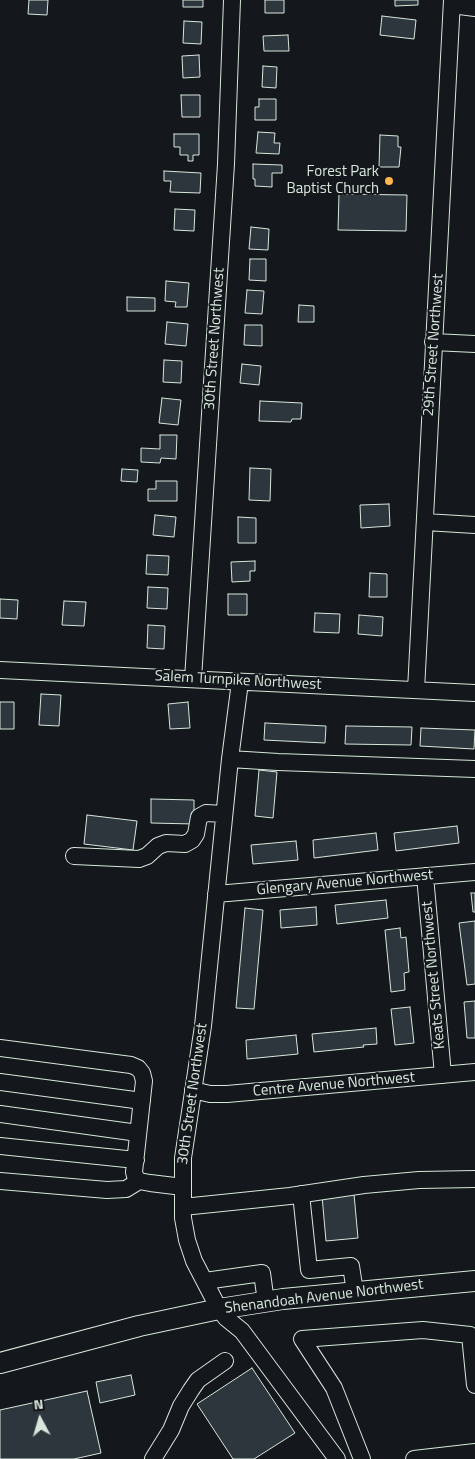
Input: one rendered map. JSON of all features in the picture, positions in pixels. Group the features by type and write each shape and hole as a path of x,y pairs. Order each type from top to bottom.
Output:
{"main road":[{"name":"Shenandoah Avenue Northwest","path":"0,1363 139,1326 219,1309 311,1296 475,1281"}],"street":[{"name":"30th Street Northwest","path":"192,679 226,164 232,0"},
{"path":"452,2 475,8"},
{"name":"29th Street Northwest","path":"416,690 452,2"},
{"path":"433,342 475,344"},
{"path":"425,522 475,525"},
{"name":"Salem Turnpike Northwest","path":"0,670 475,693"},
{"name":"30th Street Northwest","path":"240,682 224,814 203,1026 183,1158 183,1207 187,1240 194,1261 219,1309 226,1318 242,1331 337,1459"},
{"path":"230,759 475,769"},
{"path":"74,856 139,859 166,843 186,844 192,840 196,834 199,817 206,813 224,814"},
{"name":"Glengary Avenue Northwest","path":"216,894 475,872"},
{"name":"Keats Street Northwest","path":"425,876 442,1075"},
{"path":"0,1048 131,1065 138,1068 142,1073 144,1081 135,1176 139,1181 150,1184 183,1186"},
{"name":"Centre Avenue Northwest","path":"194,1090 210,1094 227,1094 475,1072"},
{"path":"0,1082 142,1101"},
{"path":"0,1114 138,1133"},
{"path":"0,1146 136,1160"},
{"path":"183,1207 364,1185 419,1180 475,1179"},
{"path":"0,1181 107,1190 126,1189 139,1181"},
{"path":"300,1194 311,1296"},
{"path":"308,1270 351,1266 354,1292"},
{"path":"205,1281 262,1273 266,1302"},
{"path":"362,1459 334,1388 302,1338 423,1330 472,1335 475,1385"},
{"path":"153,1459 171,1430 181,1406 194,1385 198,1380 225,1361"},
{"path":"414,1459 475,1452"}],"building":[{"path":"29,0 48,0 47,15 28,14"},
{"path":"183,0 203,0 203,7 183,7"},
{"path":"265,0 284,0 284,13 265,13"},
{"path":"395,0 418,0 418,5 395,6"},
{"path":"382,16 416,20 414,39 380,35"},
{"path":"184,21 202,22 201,44 183,43"},
{"path":"288,35 289,51 264,51 263,36"},
{"path":"199,55 200,77 183,78 182,56"},
{"path":"263,66 277,67 276,88 262,87"},
{"path":"181,95 200,95 200,117 182,117"},
{"path":"259,99 276,99 276,120 255,120 255,107 259,107"},
{"path":"258,132 275,133 274,143 280,143 279,154 256,153"},
{"path":"174,134 199,134 199,155 193,155 193,161 188,161 188,155 180,155 180,147 174,147"},
{"path":"380,135 398,136 398,147 401,147 399,167 379,167"},
{"path":"253,164 282,165 282,173 272,173 272,187 255,186"},
{"path":"164,171 201,173 200,193 170,192 171,181 164,181"},
{"path":"339,194 407,195 406,231 338,230"},
{"path":"175,209 195,210 194,231 174,230"},
{"path":"251,227 269,229 268,250 249,249"},
{"path":"250,259 266,259 266,281 249,280"},
{"path":"166,281 189,283 187,307 175,307 176,302 165,301"},
{"path":"247,290 264,291 262,314 245,313"},
{"path":"127,297 155,298 155,311 127,311"},
{"path":"299,305 314,306 314,322 298,322"},
{"path":"167,322 188,324 186,346 165,344"},
{"path":"245,325 262,325 262,346 244,345"},
{"path":"164,360 182,361 181,383 163,382"},
{"path":"242,364 261,366 259,385 240,383"},
{"path":"162,398 181,400 178,425 159,423"},
{"path":"260,401 302,403 301,419 292,419 291,422 259,421"},
{"path":"160,435 177,435 176,459 161,458 160,463 141,462 141,448 160,449"},
{"path":"250,468 271,469 270,501 249,500"},
{"path":"122,469 138,470 137,482 121,481"},
{"path":"156,481 177,481 177,501 148,501 148,489 156,489"},
{"path":"389,504 390,526 361,528 360,505"},
{"path":"155,515 176,517 174,537 153,535"},
{"path":"238,517 256,518 256,543 238,543"},
{"path":"147,555 169,556 168,575 146,574"},
{"path":"255,561 255,571 250,571 250,581 232,582 231,562"},
{"path":"370,573 387,574 387,597 369,597"},
{"path":"148,587 168,588 167,609 147,608"},
{"path":"228,594 247,594 247,615 228,615"},
{"path":"0,599 18,600 17,619 0,618"},
{"path":"64,601 86,602 84,626 62,625"},
{"path":"315,613 340,614 339,633 314,632"},
{"path":"359,615 383,617 382,636 358,634"},
{"path":"148,625 165,626 164,649 147,648"},
{"path":"41,694 61,695 59,726 39,725"},
{"path":"0,702 14,702 14,729 0,729"},
{"path":"188,702 190,728 170,729 168,704"},
{"path":"265,723 326,726 325,743 264,740"},
{"path":"346,726 412,727 411,745 345,744"},
{"path":"421,728 475,730 474,749 420,746"},
{"path":"259,770 277,772 273,818 255,816"},
{"path":"151,799 194,800 194,824 151,823"},
{"path":"87,815 137,821 133,850 84,844"},
{"path":"457,826 459,843 396,851 394,833"},
{"path":"376,833 378,850 314,858 313,840"},
{"path":"296,841 298,860 253,864 251,845"},
{"path":"471,893 475,893 475,912 473,912"},
{"path":"386,900 388,918 337,924 335,905"},
{"path":"316,907 317,925 281,928 280,910"},
{"path":"245,908 263,910 254,1009 236,1008"},
{"path":"475,921 475,984 467,985 459,923"},
{"path":"400,928 401,938 406,937 409,972 404,973 405,990 391,992 385,930"},
{"path":"475,1001 475,1038 467,1038 464,1002"},
{"path":"410,1007 414,1043 395,1045 391,1009"},
{"path":"376,1028 377,1044 314,1052 312,1034"},
{"path":"296,1035 298,1054 247,1059 246,1040"},
{"path":"354,1194 358,1238 326,1241 322,1196"},
{"path":"252,1368 295,1433 254,1459 233,1459 197,1404"},
{"path":"131,1375 135,1395 100,1403 96,1382"},
{"path":"87,1391 101,1453 74,1459 0,1459 0,1410"}],"place":[{"name":"Forest Park Baptist Church","path":"389,181"}]}
